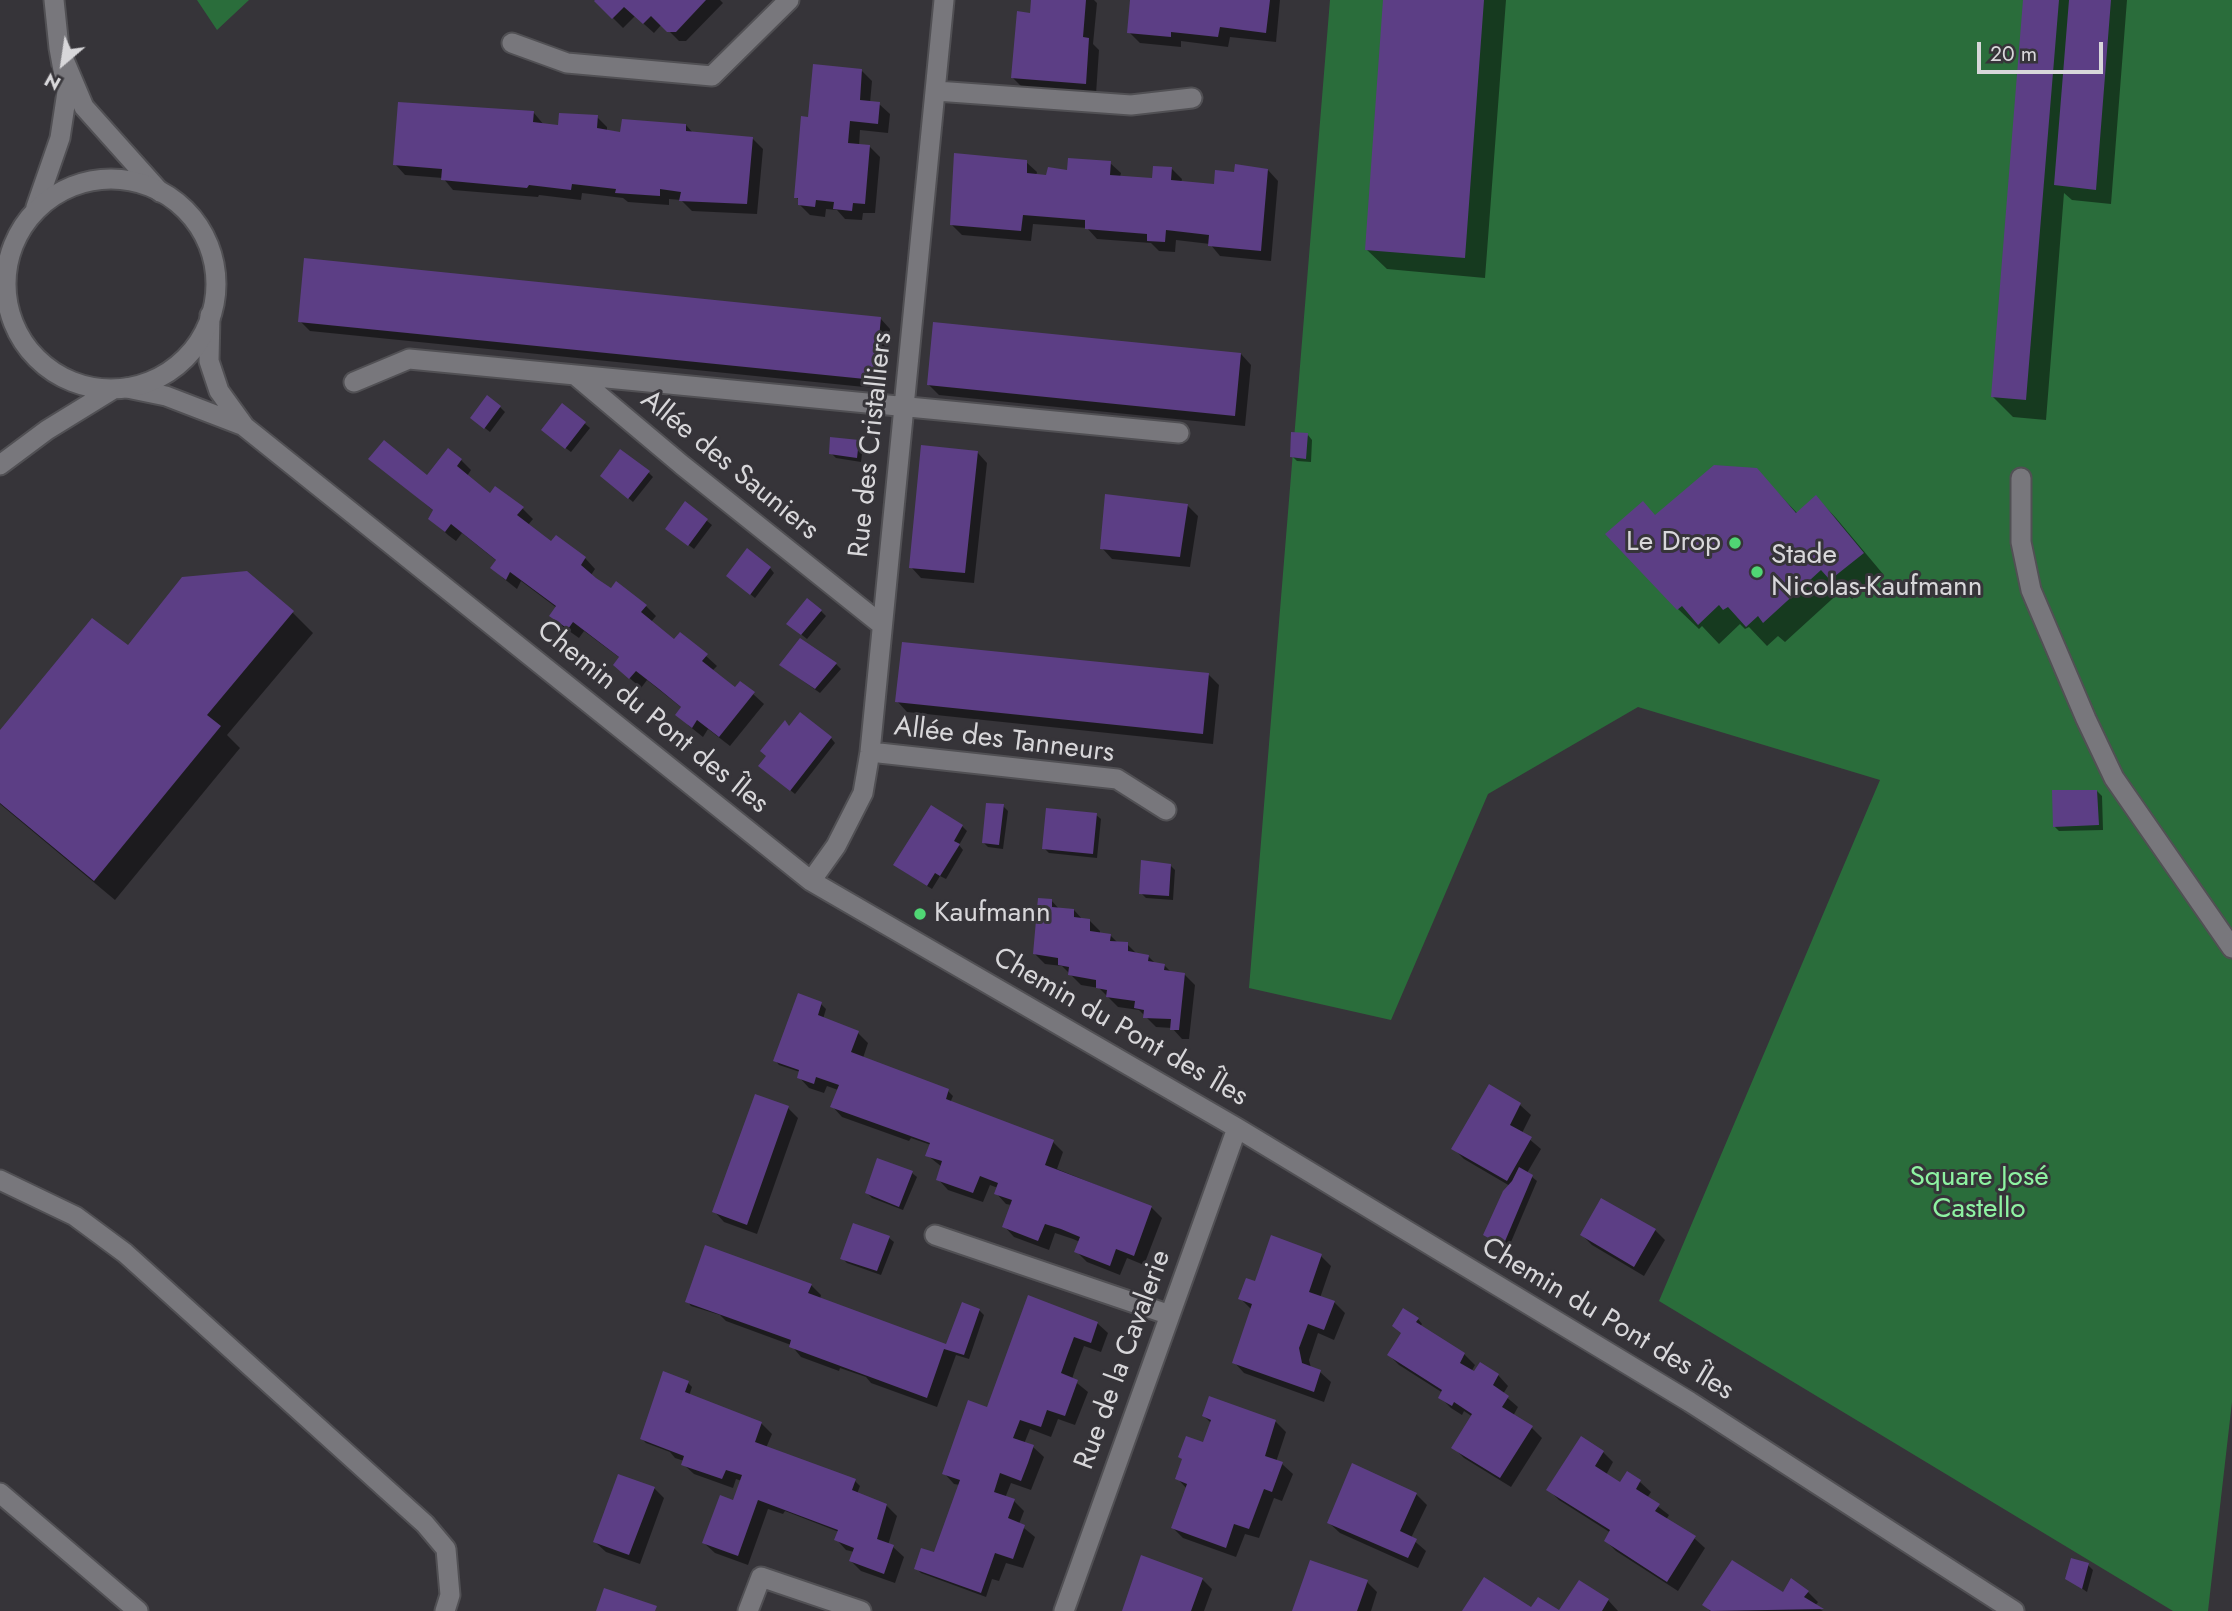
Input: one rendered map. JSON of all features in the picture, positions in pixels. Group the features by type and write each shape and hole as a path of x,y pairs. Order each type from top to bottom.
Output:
{"street":[{"path":"36,207 71,184 107,177 142,182 183,204 211,246 218,287 204,336 180,366 144,385 119,389 73,384 38,362 12,325 3,289 13,241 36,207 60,138 67,92 54,0"},
{"path":"512,43 567,63 712,76 789,0"},
{"name":"Rue des Cristalliers","path":"811,881 835,846 863,793 870,752 944,0"},
{"path":"59,48 84,107 160,192"},
{"path":"936,91 1131,105 1192,98"},
{"name":"Chemin du Pont des Îles","path":"210,315 209,361 219,391 245,427 811,881 1237,1128 1690,1402 2014,1611"},
{"name":"Allée des Sauniers","path":"354,382 409,359 1179,433"},
{"name":"Allée des Sauniers","path":"575,375 693,474 882,625"},
{"path":"0,466 47,430 119,389"},
{"name":"Chemin du Pont des Îles","path":"119,389 166,396 245,427"},
{"path":"2021,478 2021,542 2031,590 2087,719 2114,778 2232,948"},
{"name":"Allée des Tanneurs","path":"870,752 1117,779 1166,810"},
{"name":"Rue de la Cavalerie","path":"1063,1611 1237,1128"},
{"path":"1,1183 75,1216 125,1253 425,1524 446,1549 450,1595 445,1611"},
{"path":"935,1235 1170,1315"},
{"path":"0,1493 138,1611"},
{"path":"748,1611 761,1577 861,1611"}],"green space":[{"path":"197,0 249,0 217,30"},
{"name":"Stade Nicolas-Kaufmann","path":"1330,0 2232,0 2232,1402 2208,1611 2173,1611 1659,1301 1880,780 1638,707 1488,794 1391,1020 1249,988"}],"building":[{"path":"595,0 706,0 676,32 667,32 651,16 643,24 624,7 612,19"},
{"path":"1031,0 1086,0 1083,37 1089,38 1086,84 1011,78 1017,11 1030,13"},
{"path":"1130,0 1270,0 1266,33 1220,27 1218,37 1171,32 1171,37 1127,33"},
{"path":"1383,0 1484,0 1465,258 1365,250"},
{"path":"2023,0 2059,0 2026,400 1991,397"},
{"path":"2069,0 2111,0 2096,190 2054,185"},
{"path":"813,64 862,69 860,100 880,102 878,124 850,121 848,143 870,145 865,204 853,203 852,211 833,209 834,202 816,200 815,207 798,205 798,198 794,198 801,116 808,117"},
{"path":"398,102 534,111 533,122 558,125 559,113 598,115 597,128 620,132 622,119 686,124 686,131 753,137 747,204 679,201 681,192 660,189 660,196 615,193 616,189 572,184 571,190 441,180 442,169 393,165"},
{"path":"954,153 1027,160 1027,173 1046,175 1048,167 1067,170 1068,158 1111,161 1110,175 1152,178 1153,166 1172,167 1171,180 1214,184 1215,170 1234,172 1235,164 1268,169 1261,251 1208,246 1209,235 1166,230 1165,242 1147,241 1147,234 1085,229 1085,220 1023,215 1021,231 950,225"},
{"path":"304,258 881,317 875,380 298,322"},
{"path":"933,322 1241,353 1235,416 927,385"},
{"path":"487,395 501,406 484,429 470,418"},
{"path":"562,403 586,422 565,449 541,430"},
{"path":"1291,432 1308,433 1306,459 1290,457"},
{"path":"830,437 859,440 857,458 829,454"},
{"path":"384,440 427,475 448,448 462,459 457,466 490,493 495,486 524,507 517,515 551,541 556,535 586,557 581,565 596,578 611,588 616,581 647,605 641,612 674,639 680,632 708,654 702,661 735,687 740,681 755,692 719,737 697,720 692,728 675,715 681,707 659,689 636,671 629,679 613,665 619,657 573,622 568,629 549,616 556,606 510,572 506,580 490,568 496,560 451,524 445,532 428,519 433,510 368,459"},
{"path":"921,445 978,451 965,573 909,568"},
{"path":"620,449 650,471 628,499 600,476"},
{"name":"Le Drop","path":"1714,465 1757,468 1796,513 1816,495 1864,553 1830,580 1821,570 1763,623 1758,616 1746,627 1728,607 1723,610 1719,605 1698,625 1682,606 1677,610 1605,534 1643,501 1655,515"},
{"path":"1105,494 1188,504 1180,557 1100,549"},
{"path":"685,501 708,519 688,546 665,529"},
{"path":"747,548 771,567 750,595 726,576"},
{"path":"247,571 294,611 207,715 221,726 94,881 0,803 0,730 92,618 128,645 182,577"},
{"path":"807,598 822,610 801,635 786,624"},
{"path":"800,638 837,663 815,689 779,665"},
{"path":"902,642 1209,673 1203,734 895,702"},
{"path":"800,712 832,737 790,791 758,766 766,756 760,751 785,720 789,726"},
{"path":"2052,790 2097,790 2099,825 2053,827"},
{"path":"986,803 1004,804 999,845 982,843"},
{"path":"931,805 963,825 954,841 960,844 940,876 935,873 927,886 893,865"},
{"path":"1046,808 1097,813 1093,854 1042,849"},
{"path":"1141,860 1171,864 1169,896 1139,894"},
{"path":"1038,898 1052,899 1052,907 1074,909 1074,917 1090,919 1090,931 1111,934 1110,941 1128,942 1128,951 1149,955 1148,961 1165,964 1164,970 1185,973 1179,1030 1170,1030 1171,1019 1143,1018 1144,1010 1134,1008 1135,1001 1106,997 1107,990 1096,988 1096,980 1068,975 1069,967 1058,965 1058,958 1033,954"},
{"path":"798,993 822,1002 818,1015 859,1031 851,1052 949,1089 946,1099 1054,1140 1045,1165 1152,1206 1134,1256 1116,1249 1110,1266 1074,1252 1080,1237 1061,1229 1045,1224 1038,1241 1002,1227 1012,1200 994,1194 998,1183 980,1176 973,1193 936,1180 942,1161 925,1156 930,1143 830,1107 839,1085 816,1077 814,1084 797,1078 799,1070 773,1061"},
{"path":"1489,1084 1521,1103 1510,1125 1532,1137 1507,1181 1451,1149"},
{"path":"755,1094 789,1106 747,1225 712,1212"},
{"path":"877,1158 913,1171 899,1207 865,1193"},
{"path":"1519,1167 1533,1175 1503,1246 1483,1235 1503,1191"},
{"path":"1601,1198 1656,1229 1634,1267 1580,1235"},
{"path":"853,1223 890,1236 877,1271 840,1259"},
{"path":"1271,1235 1322,1254 1309,1292 1335,1301 1324,1330 1308,1324 1299,1348 1302,1363 1321,1370 1314,1392 1232,1363 1252,1304 1238,1299 1246,1278 1255,1281"},
{"path":"705,1245 812,1284 808,1293 946,1344 962,1302 980,1309 964,1355 944,1349 927,1398 789,1347 791,1340 685,1302"},
{"path":"1028,1295 1098,1322 1091,1343 1074,1337 1061,1373 1078,1380 1065,1416 1047,1410 1041,1427 1020,1420 1013,1438 1034,1445 1028,1463 1021,1481 1000,1473 994,1492 1015,1499 1008,1518 1025,1525 1013,1559 995,1553 981,1593 914,1569 921,1548 934,1552 960,1480 942,1474 968,1400 987,1407"},
{"path":"1403,1308 1419,1318 1416,1322 1465,1353 1460,1363 1474,1371 1480,1362 1499,1374 1493,1385 1509,1396 1502,1407 1533,1426 1500,1478 1451,1448 1472,1414 1454,1402 1452,1406 1438,1398 1442,1390 1387,1355 1401,1333 1392,1326"},
{"path":"663,1371 689,1381 685,1392 762,1422 755,1442 856,1479 852,1490 887,1504 877,1539 894,1545 884,1574 849,1561 854,1548 834,1540 838,1530 758,1500 738,1556 702,1543 720,1495 733,1500 742,1475 726,1470 722,1479 681,1465 684,1456 640,1439"},
{"path":"1209,1396 1276,1420 1265,1456 1283,1462 1272,1492 1264,1489 1249,1529 1234,1524 1226,1548 1171,1528 1187,1484 1175,1479 1182,1459 1178,1457 1186,1436 1203,1442 1211,1420 1202,1416"},
{"path":"1581,1436 1604,1451 1595,1466 1620,1482 1627,1471 1641,1480 1636,1489 1660,1504 1655,1511 1696,1536 1667,1582 1604,1541 1610,1530 1546,1490"},
{"path":"1352,1463 1417,1493 1400,1531 1417,1539 1408,1558 1327,1523"},
{"path":"618,1474 655,1487 629,1555 593,1542"},
{"path":"1141,1555 1203,1578 1191,1611 1122,1611"},
{"path":"2071,1558 2089,1563 2082,1589 2065,1579"},
{"path":"1310,1560 1368,1580 1357,1611 1292,1611"},
{"path":"1732,1560 1783,1592 1791,1578 1809,1591 1804,1597 1824,1609 1711,1611 1702,1605"},
{"path":"1484,1577 1531,1607 1538,1597 1559,1610 1579,1580 1609,1599 1602,1611 1462,1611"},
{"path":"604,1588 657,1606 655,1611 596,1611"}],"place":[{"name":"Le Drop","path":"1735,543"},
{"name":"Stade Nicolas-Kaufmann","path":"1757,572"},
{"name":"Kaufmann","path":"920,914"}],"park label":[{"name":"Square José Castello","path":"1979,1194"}]}
